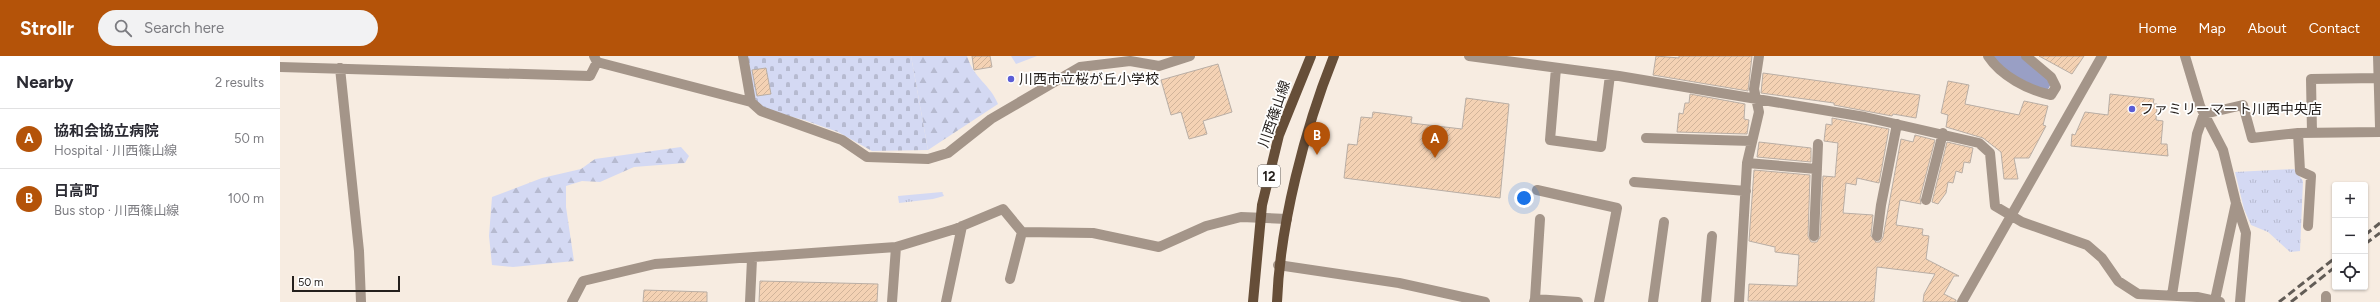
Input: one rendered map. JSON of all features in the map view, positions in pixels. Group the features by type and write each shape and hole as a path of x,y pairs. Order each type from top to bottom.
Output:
{"main road":[{"name":"川西篠山線","path":"1253,302 1261,218 1279,135 1311,56"},
{"name":"12","path":"1277,302 1278,265 1287,219 1308,135 1334,56"}],"street":[{"path":"743,56 751,102"},
{"path":"280,67 590,76 596,59 751,102 761,111 842,140 867,157 928,159 948,153 991,119 1080,67 1130,61 1159,66 1190,56"},
{"path":"1469,56 1528,60 1556,68 1610,75 1865,117 1943,133 1979,143 1990,153 1995,206 2010,216 2058,236 2087,245 2102,258 2118,281 2138,294 2172,295 2217,301 2236,203"},
{"path":"1739,302 1747,163 1759,112 1754,88 1759,56"},
{"path":"1988,56 2001,72 2037,92 2052,95 2056,87 2051,77 2026,56"},
{"path":"1962,302 2102,56"},
{"path":"2185,56 2204,114 2223,150 2236,203 2246,234 2240,302"},
{"path":"2204,114 2243,105 2252,138 2380,126 2378,56"},
{"path":"340,68 359,251 361,302"},
{"path":"1556,68 1550,140 1601,147 1610,75"},
{"path":"2312,133 2312,79 2378,78"},
{"path":"2172,295 2196,134 2204,114"},
{"path":"1877,236 1897,124"},
{"path":"1926,200 1943,133"},
{"path":"2298,133 2300,171 2312,176 2308,226"},
{"path":"1646,138 1752,141"},
{"path":"1814,236 1818,144"},
{"path":"1747,163 1817,169"},
{"path":"1634,182 1746,191"},
{"path":"1537,190 1617,208 1598,302"},
{"path":"572,302 584,281 655,264 752,259 896,247 962,226 1003,209 1022,232"},
{"path":"1022,232 1093,232 1159,247 1206,226 1241,217 1287,219"},
{"path":"1540,219 1534,300 1578,302"},
{"path":"1653,302 1664,222"},
{"path":"946,302 962,226"},
{"path":"1010,279 1022,232"},
{"path":"1706,302 1712,236"},
{"path":"892,302 896,247"},
{"path":"750,302 752,259"},
{"path":"1278,265 1399,283 1485,302"}],"green space":[{"path":"746,56 911,56 928,150 872,151 838,132 804,120 765,110 754,98"},
{"path":"911,56 967,56 970,64 991,91 998,104 928,150"},
{"path":"1011,56 1037,56 1016,64"},
{"path":"681,147 689,156 685,163 634,167 600,182 582,181 566,186 566,207 574,261 513,267 492,265 489,236 492,197 542,178 581,169 595,159"},
{"path":"2294,169 2303,181 2300,251 2290,252 2268,232 2251,225 2244,209 2235,172"},
{"path":"942,192 944,196 933,199 899,203 898,196"}],"building":[{"path":"972,56 990,56 992,67 974,70"},
{"path":"1656,56 1679,58 1679,56 1752,56 1748,91 1653,75"},
{"path":"2039,56 2084,56 2072,74"},
{"path":"1218,64 1232,112 1203,121 1207,134 1189,139 1181,112 1171,115 1161,80"},
{"path":"766,68 771,94 757,96 752,70"},
{"path":"1763,73 1920,95 1916,118 1893,114 1892,116 1834,105 1834,103 1761,93"},
{"path":"1948,81 1969,85 1965,104 2019,115 2024,101 2048,106 2043,125 2046,126 2029,158 2014,158 2018,179 2004,179 2001,152 1983,138 1946,127 1948,115 1941,113"},
{"path":"1690,94 1745,104 1744,119 1749,120 1747,134 1677,132 1679,113 1683,114 1685,103 1689,103"},
{"path":"2110,94 2154,99 2153,104 2157,104 2156,120 2163,121 2161,144 2167,144 2168,156 2071,146 2072,134 2075,135 2085,112 2108,115"},
{"path":"1466,98 1509,104 1500,198 1344,178 1348,144 1357,145 1361,117 1372,118 1373,112 1412,117 1411,123 1462,129"},
{"path":"1832,118 1889,129 1879,183 1857,178 1856,185 1846,183 1843,213 1873,215 1871,236 1876,242 1880,242 1883,237 1901,139 1913,142 1915,135 1935,140 1920,198 1921,204 1900,200 1896,225 1923,229 1922,235 1929,236 1926,259 1959,276 1954,276 1944,294 1956,300 1956,302 1923,302 1924,294 1935,274 1877,267 1874,302 1748,301 1749,284 1797,286 1799,255 1775,252 1775,247 1749,241 1754,170 1810,175 1808,236 1811,242 1817,242 1820,236 1823,176 1835,177 1838,143 1824,141 1826,124 1832,125"},
{"path":"1759,142 1811,148 1811,162 1757,157"},
{"path":"1947,142 1973,148 1970,163 1964,162 1962,173 1956,171 1953,183 1948,182 1946,193 1938,204 1932,202"},
{"path":"760,281 878,284 877,302 759,302"},
{"path":"644,290 707,292 707,302 643,302"}],"waterway":[{"path":"2006,56 2038,81"}],"railway":[{"path":"2368,233 2380,223"},
{"path":"2368,242 2380,233"},
{"path":"2279,302 2332,260"},
{"path":"2291,302 2332,269"}],"place":[{"name":"川西市立桜が丘小学校","path":"1011,79"},
{"name":"ファミリーマート川西中央店","path":"2132,109"},
{"name":"日高町","path":"1317,155"},
{"name":"協和会協立病院","path":"1435,158"}]}
